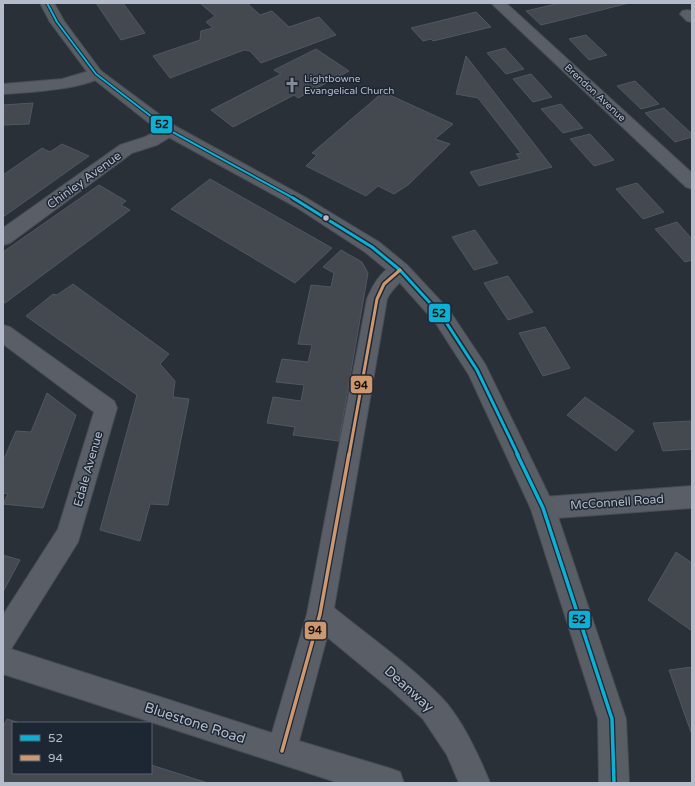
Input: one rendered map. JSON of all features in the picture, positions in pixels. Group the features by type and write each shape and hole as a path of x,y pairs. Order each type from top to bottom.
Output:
{"street":[{"path":"47,3 57,22 96,74 169,130 336,223 372,247 400,270 442,316 477,370 543,508 612,719 614,783"},
{"name":"Brendon Avenue","path":"504,4 692,183"},
{"path":"3,89 59,85 76,82 96,74"},
{"name":"Chinley Avenue","path":"3,238 126,149 151,140 169,130"},
{"path":"282,751 320,614 377,299 384,284 400,270"},
{"name":"Edale Avenue","path":"3,333 106,408 69,534 3,639"},
{"name":"McConnell Road","path":"543,508 692,497"},
{"name":"Deanway","path":"320,614 400,679 433,709 457,745 475,783"},
{"name":"Bluestone Road","path":"3,660 282,751 389,783"}],"building":[{"path":"96,3 123,3 145,33 121,40"},
{"path":"200,3 247,3 260,15 272,11 289,27 319,17 336,35 261,63 250,51 244,50 170,78 153,56 200,40 201,31 213,28 206,22 215,16"},
{"path":"560,3 629,3 541,25 526,11"},
{"path":"476,12 491,27 433,41 431,39 423,41 411,28"},
{"path":"586,35 607,55 589,60 569,39"},
{"path":"505,48 524,69 506,74 487,53"},
{"name":"Lightbowne Evangelical Church","path":"316,49 349,71 298,98 294,95 233,127 211,110 281,74 274,70"},
{"path":"466,56 552,167 479,186 470,172 520,159 516,154 521,153 478,98 456,94"},
{"path":"531,74 552,97 533,102 513,79"},
{"path":"635,81 659,104 641,109 617,86"},
{"path":"383,92 453,124 435,139 450,144 408,185 394,194 378,186 366,196 306,166 317,155 312,153"},
{"path":"33,103 29,124 3,125 3,105"},
{"path":"561,104 583,128 563,133 541,109"},
{"path":"664,108 692,134 692,137 675,142 645,113"},
{"path":"590,134 614,160 594,166 570,139"},
{"path":"62,144 89,156 3,217 3,175 42,148 50,152"},
{"path":"210,179 332,248 295,283 171,209"},
{"path":"637,183 664,212 643,219 616,189"},
{"path":"99,185 126,201 121,205 130,210 5,303 3,302 3,252"},
{"path":"677,222 692,239 692,260 685,262 655,229"},
{"path":"475,230 498,263 474,270 452,237"},
{"path":"341,250 362,262 368,273 339,441 293,435 295,427 267,423 273,397 301,401 304,385 276,382 282,359 308,362 312,345 298,344 311,285 331,287 334,273 323,267"},
{"path":"508,276 533,312 508,320 484,283"},
{"path":"73,284 169,354 160,364 175,381 173,397 189,399 168,505 150,504 140,541 100,530 137,395 26,316 53,294 57,295"},
{"path":"545,327 570,368 543,376 519,333"},
{"path":"47,393 76,415 43,508 3,504 8,494 3,493 3,461 16,431 31,432"},
{"path":"585,397 634,431 616,451 567,415"},
{"path":"692,421 692,449 663,451 653,423"},
{"path":"676,552 692,563 692,631 648,600"},
{"path":"3,555 20,560 3,592"},
{"path":"692,667 692,735 669,670"},
{"path":"7,719 17,722 12,722 12,774 152,774 152,765 208,783 3,783 3,727"}],"transit line":[{"name":"52","path":"47,3 57,22 96,74 169,130 302,203 372,247 400,270 442,316 477,370 543,508 612,719 614,783"},
{"name":"94","path":"282,751 320,614 377,299 384,284 400,270"}],"place":[{"name":"Lightbowne Evangelical Church","path":"292,85"}]}
